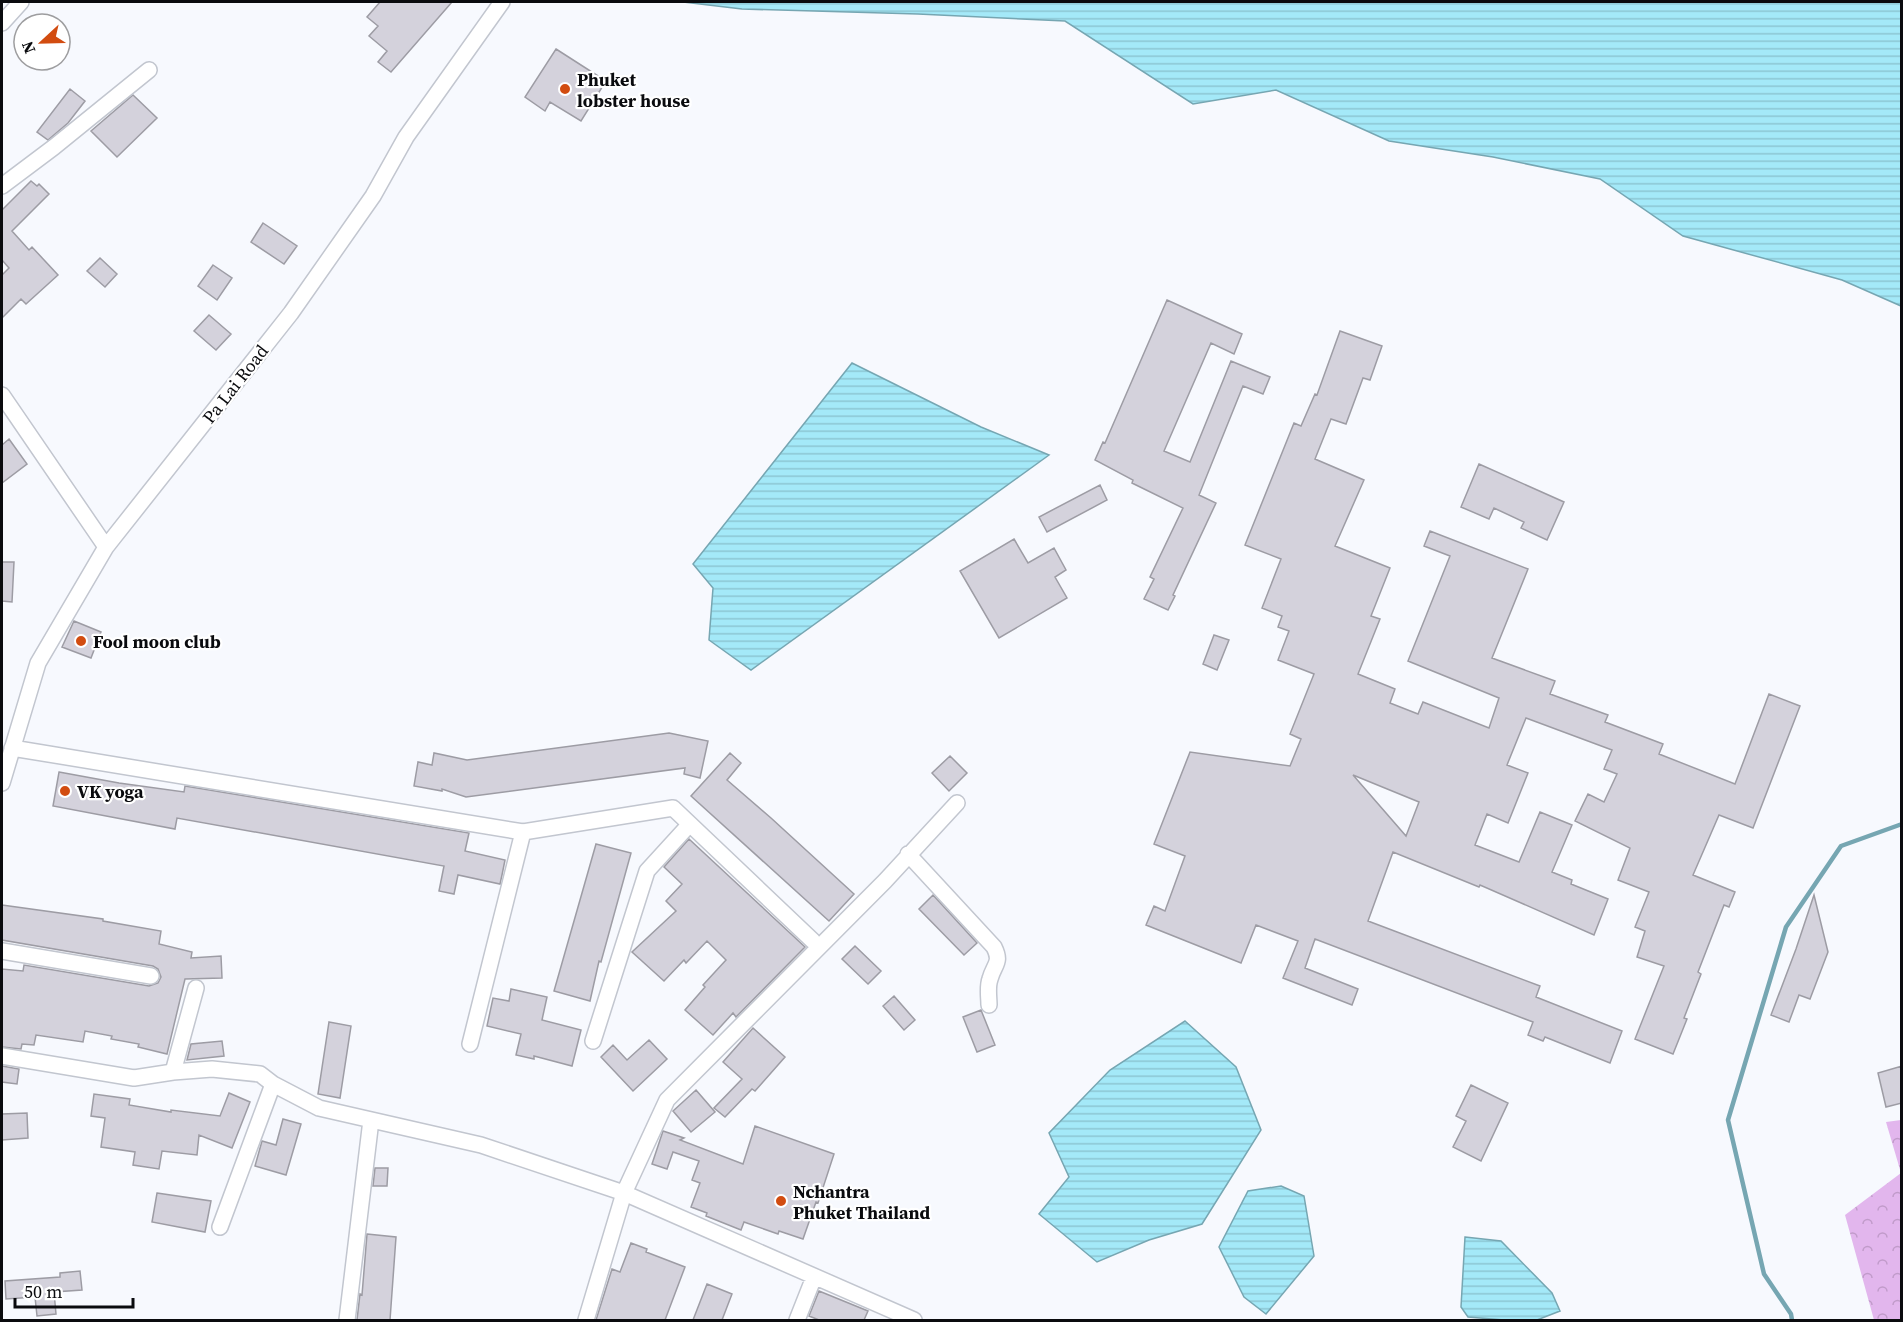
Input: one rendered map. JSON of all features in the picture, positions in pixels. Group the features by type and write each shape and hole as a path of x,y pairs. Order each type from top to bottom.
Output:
{"street":[{"path":"2,23 21,2"},
{"name":"Pa Lai Road","path":"2,783 38,663 106,547 291,313 373,196 406,137 502,2"},
{"path":"2,186 149,70"},
{"path":"2,395 106,547"},
{"path":"12,748 523,832 673,808 688,825 813,940"},
{"path":"586,1320 624,1193 667,1100 885,881 957,802"},
{"path":"593,1041 647,871 688,825"},
{"path":"470,1044 523,832"},
{"path":"908,854 994,947 998,955 998,962 989,981 989,1005"},
{"path":"2,951 151,976"},
{"path":"173,1072 196,988"},
{"path":"2,1056 134,1078 212,1069 260,1074 273,1084 319,1108 481,1145 624,1193 914,1320"},
{"path":"220,1227 273,1084"},
{"path":"347,1320 371,1120"},
{"path":"797,1320 814,1277"}],"green space":[{"path":"1901,1120 1901,1173 1886,1122"},
{"path":"1901,1173 1901,1320 1874,1320 1845,1215"}],"water":[{"path":"683,2 1901,2 1901,306 1842,280 1683,236 1600,179 1493,157 1389,141 1276,90 1193,104 1065,21 742,9"},
{"path":"852,363 981,427 1049,455 751,670 709,640 713,588 693,564"},
{"path":"1185,1021 1236,1067 1261,1130 1202,1224 1149,1240 1097,1262 1039,1214 1069,1177 1049,1133 1110,1070"},
{"path":"1281,1186 1304,1196 1314,1256 1266,1314 1244,1297 1219,1247 1248,1191"},
{"path":"1465,1237 1501,1241 1552,1293 1560,1311 1537,1320 1468,1317 1461,1307"}],"building":[{"path":"380,2 452,2 391,72 378,62 387,51 369,36 378,26 367,17"},
{"name":"Phuket lobster house","path":"556,49 606,81 581,121 550,102 545,111 525,97"},
{"path":"70,89 85,101 68,123 48,140 37,132"},
{"path":"133,95 157,118 117,157 91,131"},
{"path":"31,181 37,186 39,184 49,194 12,231 29,250 32,247 58,275 26,304 21,299 2,318 2,275 9,268 2,260 2,210"},
{"path":"263,223 297,246 284,264 251,242"},
{"path":"100,258 117,274 105,287 87,271"},
{"path":"213,265 232,278 217,300 198,286"},
{"path":"1167,300 1242,334 1234,354 1211,343 1164,451 1190,462 1231,361 1270,377 1263,394 1243,386 1199,495 1216,503 1168,610 1144,599 1154,579 1150,577 1183,508 1132,483 1133,480 1095,460 1103,442 1105,443"},
{"path":"209,315 231,334 216,350 194,331"},
{"path":"1340,331 1382,346 1370,380 1363,378 1346,424 1331,419 1315,459 1364,480 1335,546 1390,568 1371,616 1380,619 1358,674 1395,689 1390,703 1418,714 1423,702 1489,728 1499,698 1408,661 1450,556 1424,546 1430,531 1528,569 1492,658 1555,681 1550,694 1608,715 1605,722 1663,744 1659,754 1735,784 1769,694 1800,706 1753,828 1719,815 1693,875 1735,892 1729,907 1724,905 1698,972 1701,974 1673,1054 1635,1039 1664,966 1637,957 1645,931 1635,927 1649,892 1618,880 1630,848 1575,821 1588,794 1604,802 1617,774 1604,769 1612,750 1526,718 1507,765 1528,773 1508,823 1487,814 1475,845 1519,862 1540,812 1572,825 1552,872 1572,880 1571,884 1608,899 1594,935 1480,885 1479,887 1393,852 1368,921 1540,986 1536,997 1622,1031 1610,1063 1545,1037 1543,1041 1528,1035 1533,1022 1315,939 1305,968 1358,989 1352,1005 1283,978 1298,941 1256,925 1241,963 1146,925 1154,906 1165,911 1185,856 1154,844 1190,752 1290,766 1301,739 1290,734 1314,674 1278,660 1289,631 1278,627 1282,616 1262,608 1281,559 1245,545 1294,423 1301,426 1315,394 1317,395","holes":["1353,775 1419,802 1406,836"]},
{"path":"9,439 27,464 2,483 2,445"},
{"path":"1479,464 1564,502 1547,540 1521,528 1524,522 1494,508 1489,519 1461,507"},
{"path":"1100,485 1107,500 1047,532 1039,517"},
{"path":"1014,539 1028,563 1054,548 1066,570 1055,577 1067,598 999,638 960,571"},
{"path":"2,562 14,562 12,602 2,601"},
{"name":"Fool moon club","path":"74,621 101,632 91,658 62,647"},
{"path":"1214,635 1229,640 1217,670 1203,664"},
{"path":"669,733 708,741 700,778 684,774 685,768 466,797 442,789 442,791 414,786 418,762 432,765 434,753 467,760"},
{"path":"730,753 741,763 727,780 854,894 829,921 691,796"},
{"path":"950,756 967,773 949,791 932,773"},
{"path":"59,772 184,792 185,786 469,833 465,851 505,860 500,884 458,875 454,894 439,891 444,866 177,818 175,829 53,806"},
{"path":"689,839 805,947 736,1017 733,1013 713,1035 685,1010 705,987 703,985 726,960 707,941 686,963 684,960 664,981 632,952 676,911 666,901 682,884 664,867"},
{"path":"596,844 631,853 601,962 599,961 590,1001 554,991"},
{"path":"933,895 977,943 964,955 919,909"},
{"path":"1814,895 1828,952 1810,999 1799,995 1789,1022 1771,1015"},
{"path":"2,905 103,919 103,921 161,931 159,944 192,952 191,958 221,956 222,978 185,979 167,1054 138,1047 139,1044 111,1039 112,1036 85,1031 83,1042 36,1035 34,1045 22,1044 21,1049 2,1047 2,969 23,971 24,965 149,986 158,983 161,977 158,969 153,966 2,940"},
{"path":"855,946 881,971 868,984 842,959"},
{"path":"511,989 547,997 542,1020 581,1030 572,1066 534,1056 534,1059 516,1055 521,1034 487,1026 493,998 509,1001"},
{"path":"894,996 915,1020 904,1030 883,1006"},
{"path":"981,1010 995,1045 977,1052 963,1017"},
{"path":"329,1022 351,1026 340,1098 318,1094"},
{"path":"753,1028 785,1057 755,1091 752,1089 725,1117 714,1108 742,1079 723,1062"},
{"path":"649,1040 667,1059 633,1091 601,1057 613,1045 627,1060"},
{"path":"222,1041 224,1056 187,1060 191,1044"},
{"path":"2,1066 19,1069 17,1084 2,1082"},
{"path":"1902,1066 1902,1103 1886,1107 1878,1073"},
{"path":"1471,1085 1508,1103 1481,1161 1453,1147 1466,1121 1456,1116"},
{"path":"696,1090 715,1112 691,1132 673,1111"},
{"path":"229,1093 250,1102 232,1148 199,1135 197,1155 162,1151 159,1169 133,1165 135,1152 101,1147 105,1118 91,1116 94,1094 130,1099 129,1105 171,1112 171,1110 220,1116"},
{"path":"27,1113 28,1138 2,1140 2,1114"},
{"path":"283,1119 301,1124 286,1175 255,1166 262,1141 276,1145"},
{"path":"755,1126 834,1154 803,1239 779,1231 778,1234 744,1222 741,1230 706,1216 707,1213 691,1207 700,1183 692,1180 699,1161 673,1152 667,1169 652,1164 663,1131 684,1138 680,1140 743,1164"},
{"path":"375,1168 388,1168 387,1186 373,1186"},
{"path":"157,1193 211,1201 205,1232 152,1222"},
{"path":"367,1234 396,1237 390,1320 357,1320 360,1294 362,1295"},
{"path":"631,1243 647,1249 646,1252 685,1267 665,1320 596,1320 612,1269 620,1272"},
{"path":"80,1271 82,1290 54,1292 56,1314 37,1316 35,1297 6,1299 5,1281 60,1277 60,1273"},
{"path":"707,1284 732,1294 722,1320 693,1320"},
{"path":"819,1291 868,1311 864,1320 819,1320 809,1316"}],"waterway":[{"path":"1792,1320 1791,1314 1764,1274 1728,1120 1786,927 1841,846 1902,824"}],"place":[{"name":"Phuket lobster house","path":"565,89"},
{"name":"Fool moon club","path":"81,641"},
{"name":"VK yoga","path":"65,791"},
{"name":"Nchantra Phuket Thailand","path":"781,1201"}]}
